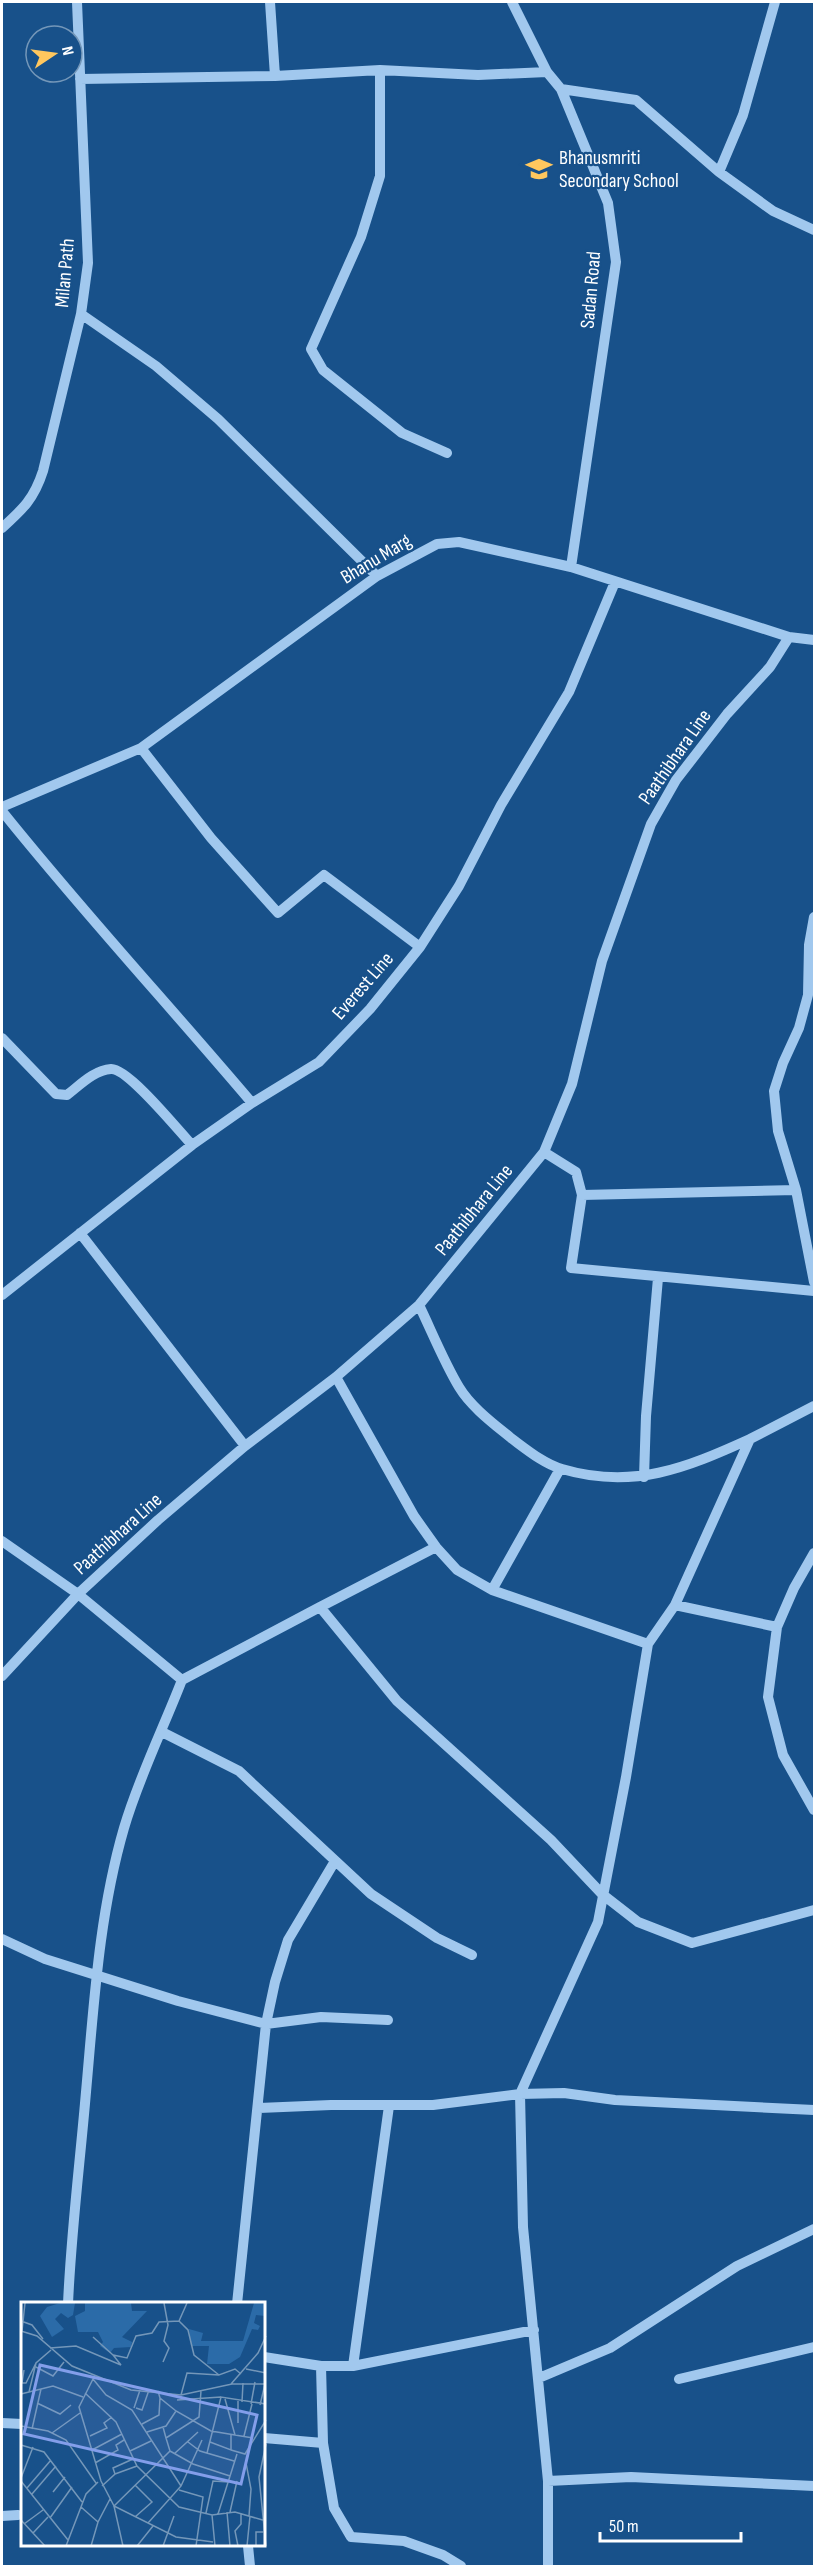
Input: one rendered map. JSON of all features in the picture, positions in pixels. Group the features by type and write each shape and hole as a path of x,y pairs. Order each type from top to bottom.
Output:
{"street":[{"name":"Milan Path","path":"77,2 78,24"},
{"path":"270,2 275,76"},
{"name":"Sadan Road","path":"512,2 547,72 561,89 608,203 616,262 571,567"},
{"path":"719,172 743,115 775,2"},
{"path":"84,79 275,76 380,70 478,75 547,72"},
{"path":"380,70 380,176 361,237 311,349 323,370 402,433 447,453"},
{"name":"Milan Path","path":"2,528 23,510 36,492 81,314 88,263 80,84"},
{"path":"561,89 636,100 719,172 773,212 814,230"},
{"path":"81,314 156,366 218,419 377,576"},
{"name":"Bhanu Marg","path":"2,809 141,748 377,576 437,544 459,542 571,567 789,637 814,640"},
{"name":"Everest Line","path":"2,1293 192,1145 252,1103 319,1062 370,1009 420,947 459,886 501,805 570,692 615,582"},
{"name":"Paathibhara Line","path":"2,1676 78,1594 158,1520 245,1446 336,1377 419,1305 544,1152 572,1084 602,961 651,824 676,780 728,714 770,667 789,637"},
{"path":"141,748 211,838 278,913 324,874 420,947"},
{"path":"2,809 67,892 144,975 252,1103"},
{"path":"814,917 809,945 808,995 800,1028 783,1063 774,1091 778,1131 796,1190 814,1282"},
{"path":"2,1038 56,1094 67,1095 97,1072 112,1068 127,1075 192,1145"},
{"path":"544,1152 576,1172 582,1194 571,1268 814,1291"},
{"path":"582,1194 796,1190"},
{"path":"80,1233 245,1446"},
{"path":"644,1477 646,1416 658,1278"},
{"path":"419,1305 460,1389 492,1423 525,1448 560,1469 606,1476 644,1477 687,1466 750,1439 814,1406"},
{"path":"336,1377 397,1488 436,1547 457,1570 492,1590 648,1644"},
{"path":"548,2566 548,2481 523,2227 520,2094 598,1922 626,1777 648,1644 675,1605 750,1439"},
{"path":"492,1590 560,1469"},
{"path":"2,1541 78,1594 182,1680"},
{"path":"68,2302 70,2243 95,1973 111,1879 124,1827 140,1780 182,1680 436,1547"},
{"path":"814,1552 794,1588 777,1627 768,1697 783,1755 814,1810"},
{"path":"675,1605 777,1627"},
{"path":"320,1607 397,1701 550,1840 602,1894 638,1922 692,1943 814,1910"},
{"path":"162,1732 239,1771 371,1894 437,1938 472,1955"},
{"path":"237,2302 266,2024 275,1982 288,1940 335,1861"},
{"path":"2,1939 45,1959 178,2001 266,2024 321,2017 388,2020"},
{"path":"259,2108 433,2105 520,2094 564,2093 637,2101 814,2110"},
{"path":"353,2366 389,2106"},
{"path":"539,2378 610,2348 737,2266 814,2229"},
{"path":"266,2357 321,2366 353,2366 534,2330"},
{"path":"679,2379 814,2347"},
{"path":"321,2366 323,2443 334,2508 351,2537 404,2541 443,2561 461,2566"},
{"path":"2,2423 21,2424"},
{"path":"266,2438 323,2443"},
{"path":"548,2481 631,2477 814,2486"},
{"path":"2,2516 18,2515"},
{"path":"248,2547 250,2566"}],"place":[{"name":"Bhanusmriti Secondary School","path":"539,169"}]}
